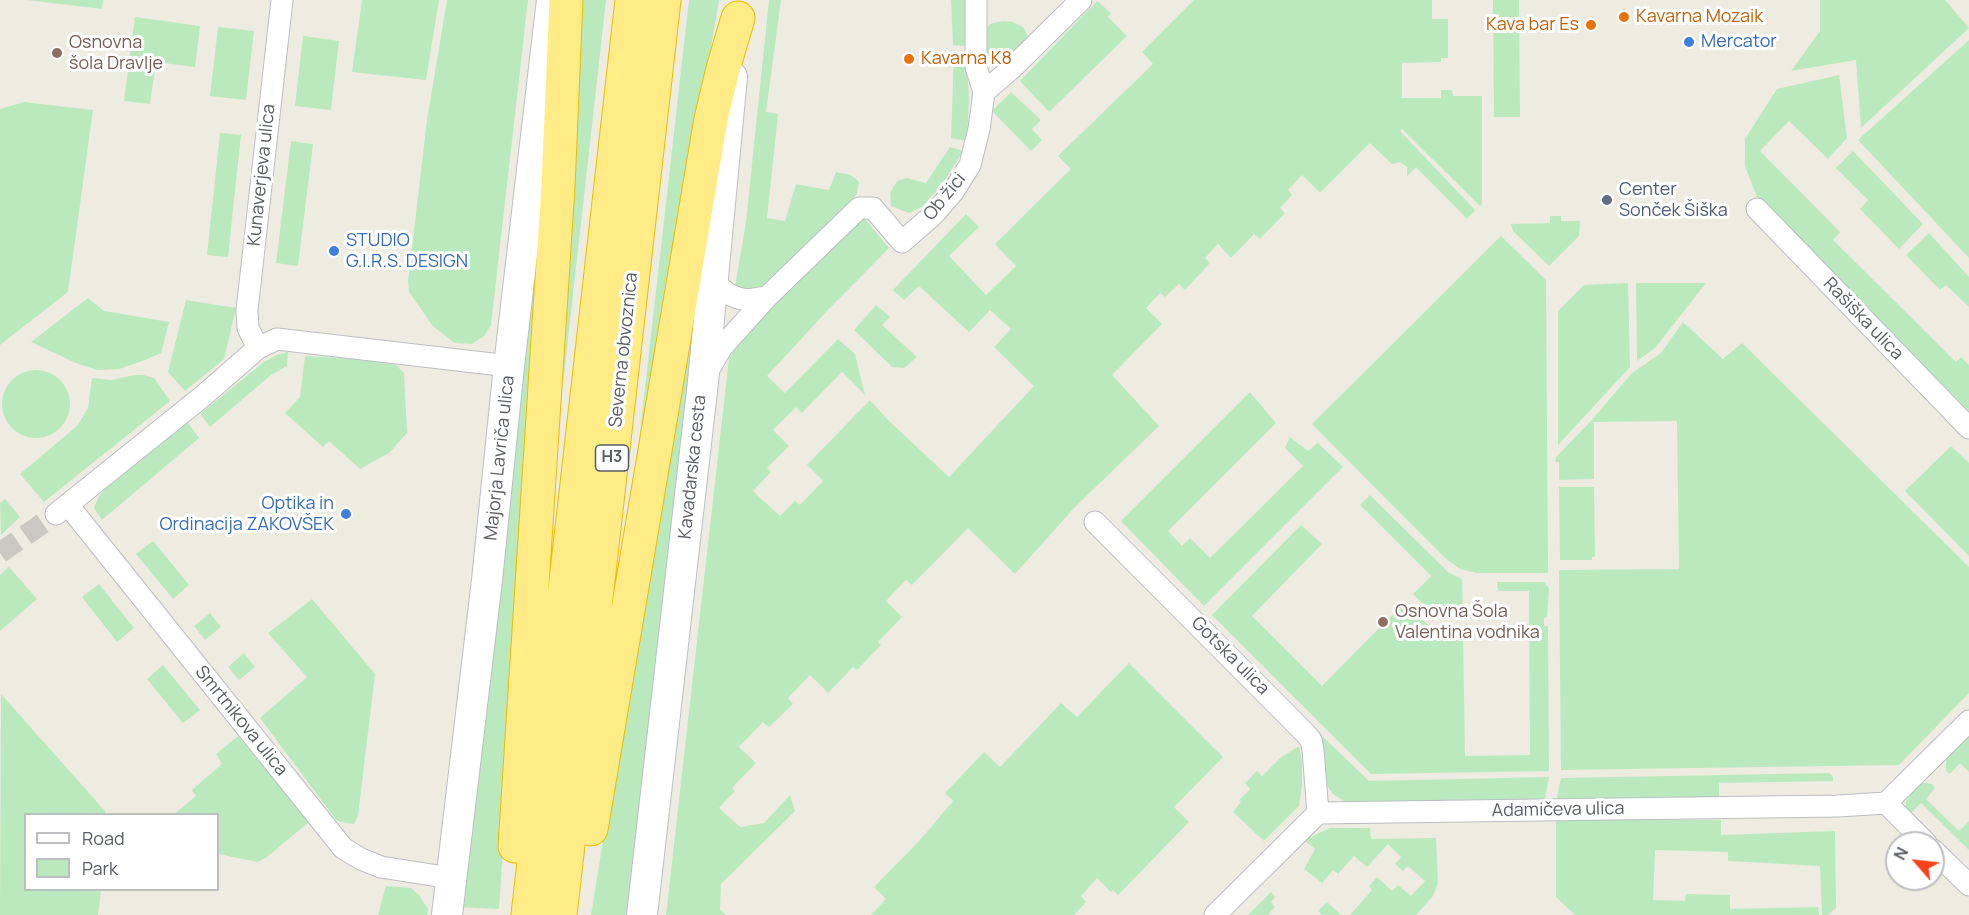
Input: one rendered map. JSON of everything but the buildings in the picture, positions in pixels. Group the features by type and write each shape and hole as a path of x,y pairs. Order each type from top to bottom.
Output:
{"highway":[{"path":"510,915 558,187 566,0"},
{"name":"Severna obvoznica","path":"528,915 632,0"},
{"name":"Severna obvoznica","path":"560,915 664,0"},
{"path":"567,915 590,834 711,119 738,18"}],"street":[{"name":"Kunaverjeva ulica","path":"258,348 248,328 247,310 282,0"},
{"name":"Majorja Lavriča ulica","path":"447,915 486,592 509,366 552,0"},
{"path":"976,0 976,67 984,92 1011,69 1081,0"},
{"name":"Kavadarska cesta","path":"642,915 703,382 738,18"},
{"name":"Ob žici","path":"703,382 722,347 767,297 859,208 873,208 902,242 934,214 953,192 969,165 979,129 984,92"},
{"name":"Rašiška ulica","path":"1757,209 1969,428"},
{"path":"713,274 719,286 728,294 747,300 767,297"},
{"path":"258,348 277,339 509,366"},
{"name":"Smrtnikova ulica","path":"258,348 203,396 62,510 343,848 361,860 381,867 451,878"},
{"name":"Gotska ulica","path":"1095,522 1311,740 1318,813"},
{"path":"1914,831 1886,803 1969,721"},
{"name":"Adamičeva ulica","path":"1318,813 1838,806 1886,803"},
{"path":"1215,915 1318,813"},
{"path":"1945,862 1969,885"}],"green space":[{"path":"27,0 103,0 102,9"},
{"path":"362,0 439,0 426,80 352,72"},
{"path":"447,0 528,0 491,325 484,336 472,344 454,343 433,326 409,292 408,281 427,120"},
{"path":"577,0 606,0 548,518"},
{"path":"689,0 719,0 627,547"},
{"path":"769,0 781,0 766,112 778,114 767,218 785,221 796,184 829,190 836,172 851,175 859,182 857,194 788,266 759,290 734,293 746,222"},
{"path":"951,0 965,0 966,46 953,45"},
{"path":"1194,0 1432,0 1432,19 1448,19 1448,58 1441,58 1441,62 1402,63 1402,98 1441,98 1441,90 1452,90 1453,96 1482,96 1482,203 1480,206 1402,129 1400,131 1475,210 1467,219 1416,167 1407,176 1407,167 1400,162 1392,164 1370,143 1320,193 1302,175 1288,190 1292,195 1280,208 1285,213 1260,239 1254,234 1231,258 1218,244 1205,258 1210,263 1185,290 1179,284 1165,297 1160,293 1146,308 1162,324 1112,375 1159,426 1075,507 1015,574 968,528 912,585 906,580 886,601 902,617 878,642 881,645 857,670 853,667 828,693 810,675 788,698 793,704 769,727 763,722 739,747 756,763 732,788 735,791 719,808 740,827 764,823 790,795 795,811 721,884 720,909 726,915 666,915 729,358 757,321 853,224 864,218 889,248 767,376 785,393 838,339 855,354 865,395 842,372 802,413 796,407 773,430 789,446 767,468 771,472 753,491 780,516 795,501 800,505 823,481 807,465 870,400 949,477 1034,386 994,347 1011,329 990,310 969,332 919,286 904,300 893,290 966,214 979,227 949,256 986,295 1016,266 995,244 1071,169 1058,156 1153,64 1142,52"},
{"path":"1493,0 1519,0 1520,117 1494,117"},
{"path":"1820,0 1945,0 1969,28 1861,128 1856,60 1791,71 1820,31"},
{"path":"1097,1 1111,13 1108,17 1127,36 1049,112 1020,81"},
{"path":"135,17 200,26 195,67 156,62 150,104 124,101"},
{"path":"1003,21 1013,22 1023,27 1028,42 1007,66 995,65 987,60 983,48 985,30 990,24"},
{"path":"218,27 254,31 246,100 210,96"},
{"path":"303,36 339,41 331,110 295,106"},
{"path":"1969,40 1969,258 1858,140"},
{"path":"966,52 969,98 967,141 951,138 954,53"},
{"path":"1839,75 1847,138 1828,159 1789,121 1760,151 1840,232 1833,240 1956,362 1961,357 1969,365 1969,411 1758,200 1745,166 1745,139 1777,89"},
{"path":"1011,92 1041,120 1032,129 1042,140 1031,151 992,111"},
{"path":"24,102 93,110 68,292 0,345 0,109"},
{"path":"551,131 499,909 456,907"},
{"path":"220,133 241,135 228,257 207,255"},
{"path":"291,141 313,144 298,266 276,263"},
{"path":"950,147 963,151 942,185 922,207 909,213 891,206 890,193 897,181 907,178 926,183"},
{"path":"1853,151 1923,224 1899,249 1860,209 1868,200 1836,168"},
{"path":"714,154 629,910 625,915 591,915"},
{"path":"1550,216 1561,216 1561,221 1580,221 1579,236 1549,266 1513,231 1511,224 1550,223"},
{"path":"1929,233 1969,277 1969,307 1946,285 1940,290 1906,255"},
{"path":"1501,236 1546,280 1548,573 1477,573 1460,569 1446,559 1312,424"},
{"path":"1628,283 1630,367 1558,445 1558,311 1584,285"},
{"path":"1636,283 1706,283 1655,348 1637,361"},
{"path":"88,298 104,311 169,322 161,353 119,369 97,370 31,342"},
{"path":"186,300 236,308 224,359 185,391 168,372"},
{"path":"876,305 890,317 882,325 917,357 904,368 892,367 854,330"},
{"path":"1683,322 1723,359 1742,343 1969,567 1969,693 1899,765 1561,770 1559,570 1679,569 1677,421 1592,422 1594,423 1594,479 1559,480 1559,462 1555,462 1556,457 1632,373 1661,353"},
{"path":"288,352 287,366 271,375 210,427 200,414 264,362"},
{"path":"305,356 357,359 396,365 404,373 407,433 389,453 360,469 329,441 323,447 285,413 300,397"},
{"path":"36,370 49,373 60,380 67,391 70,404 67,417 60,428 49,435 36,438 23,435 12,428 5,417 2,404 5,391 12,380 23,373"},
{"path":"134,375 154,378 170,401 44,502 20,474 77,426 88,408 92,378 111,380"},
{"path":"1250,392 1276,423 1168,531 1182,546 1190,538 1210,558 1303,466 1285,448 1290,437 1308,451 1318,443 1343,467 1204,606 1121,521"},
{"path":"188,423 199,438 102,520 94,508 99,496 113,481"},
{"path":"1951,446 1969,463 1969,556 1905,491"},
{"path":"1559,487 1594,487 1595,557 1592,557 1592,560 1560,560"},
{"path":"1370,495 1448,572 1462,579 1463,618 1437,617 1413,594 1431,576 1360,505"},
{"path":"5,499 20,517 1,535 0,503"},
{"path":"1301,525 1322,544 1252,616 1322,686 1405,602 1432,629 1463,629 1465,756 1530,755 1529,591 1498,591 1497,582 1544,582 1549,588 1547,617 1544,618 1544,626 1548,626 1549,771 1371,774 1212,615"},
{"path":"153,541 189,585 173,599 136,554"},
{"path":"9,567 37,599 0,631 0,575"},
{"path":"99,584 134,628 117,642 82,597"},
{"path":"312,599 375,674 358,816 354,824 337,821 260,718 307,677 268,633"},
{"path":"210,613 221,627 205,640 194,626"},
{"path":"244,653 255,667 239,680 228,667"},
{"path":"1129,663 1223,757 1174,807 1189,822 1118,895 1113,890 1111,892 1097,878 1081,896 1086,902 1074,915 871,915 886,899 874,887 921,839 953,801 945,793 984,752 1000,767 1061,703 1077,717"},
{"path":"163,665 200,710 183,723 147,679"},
{"path":"1,694 105,813 24,813 24,891 101,891 98,915 0,915"},
{"path":"1318,732 1369,781 1549,777 1545,798 1538,800 1347,803 1333,794 1324,781"},
{"path":"1969,735 1969,772 1960,763 1950,774 1946,771 1946,759"},
{"path":"238,736 309,822 258,862 219,854 219,813 175,813 196,796 192,790 222,764 216,754"},
{"path":"1299,746 1302,761 1302,785 1299,806 1264,841 1233,812 1241,802 1239,800 1250,789 1245,783 1257,771 1262,776 1279,759"},
{"path":"1829,773 1833,781 1719,783 1719,799 1556,802 1561,778"},
{"path":"1932,784 1935,788 1926,799 1959,831 1969,821 1969,850 1921,803 1910,814 1906,810 1906,802 1911,793 1918,785"},
{"path":"1556,819 1721,820 1721,835 1835,831 1836,908 1828,915 1822,915 1820,866 1728,861 1728,852 1655,850 1653,900 1685,901 1686,894 1730,895 1730,909 1818,907 1819,915 1575,915 1556,897"},
{"path":"1330,828 1370,828 1371,839 1436,838 1438,883 1433,896 1416,915 1350,915 1372,890 1369,886 1377,877 1392,891 1398,885 1411,896 1425,881 1408,866 1403,871 1395,864 1401,857 1388,844 1367,867 1354,856 1338,874 1333,870 1322,883 1304,869 1315,849 1304,840"},
{"path":"386,886 411,888 419,895 428,909 427,915 378,915"},
{"path":"1271,892 1275,897 1271,902 1275,907 1268,915 1248,915"},
{"path":"1327,902 1341,915 1322,915 1318,911"}],"tunnel":[{"path":"0,553 56,514"}],"place":[{"name":"Kavarna Mozaik","path":"1624,17"},
{"name":"Kava bar Es","path":"1591,25"},
{"name":"Mercator","path":"1689,42"},
{"name":"Osnovna šola Dravlje","path":"57,53"},
{"name":"Kavarna K8","path":"909,59"},
{"name":"Center Sonček Šiška","path":"1607,200"},
{"name":"STUDIO G.I.R.S. DESIGN","path":"334,251"},
{"name":"Optika in Ordinacija ZAKOVŠEK","path":"346,514"},
{"name":"Osnovna Šola Valentina vodnika","path":"1383,622"}]}
